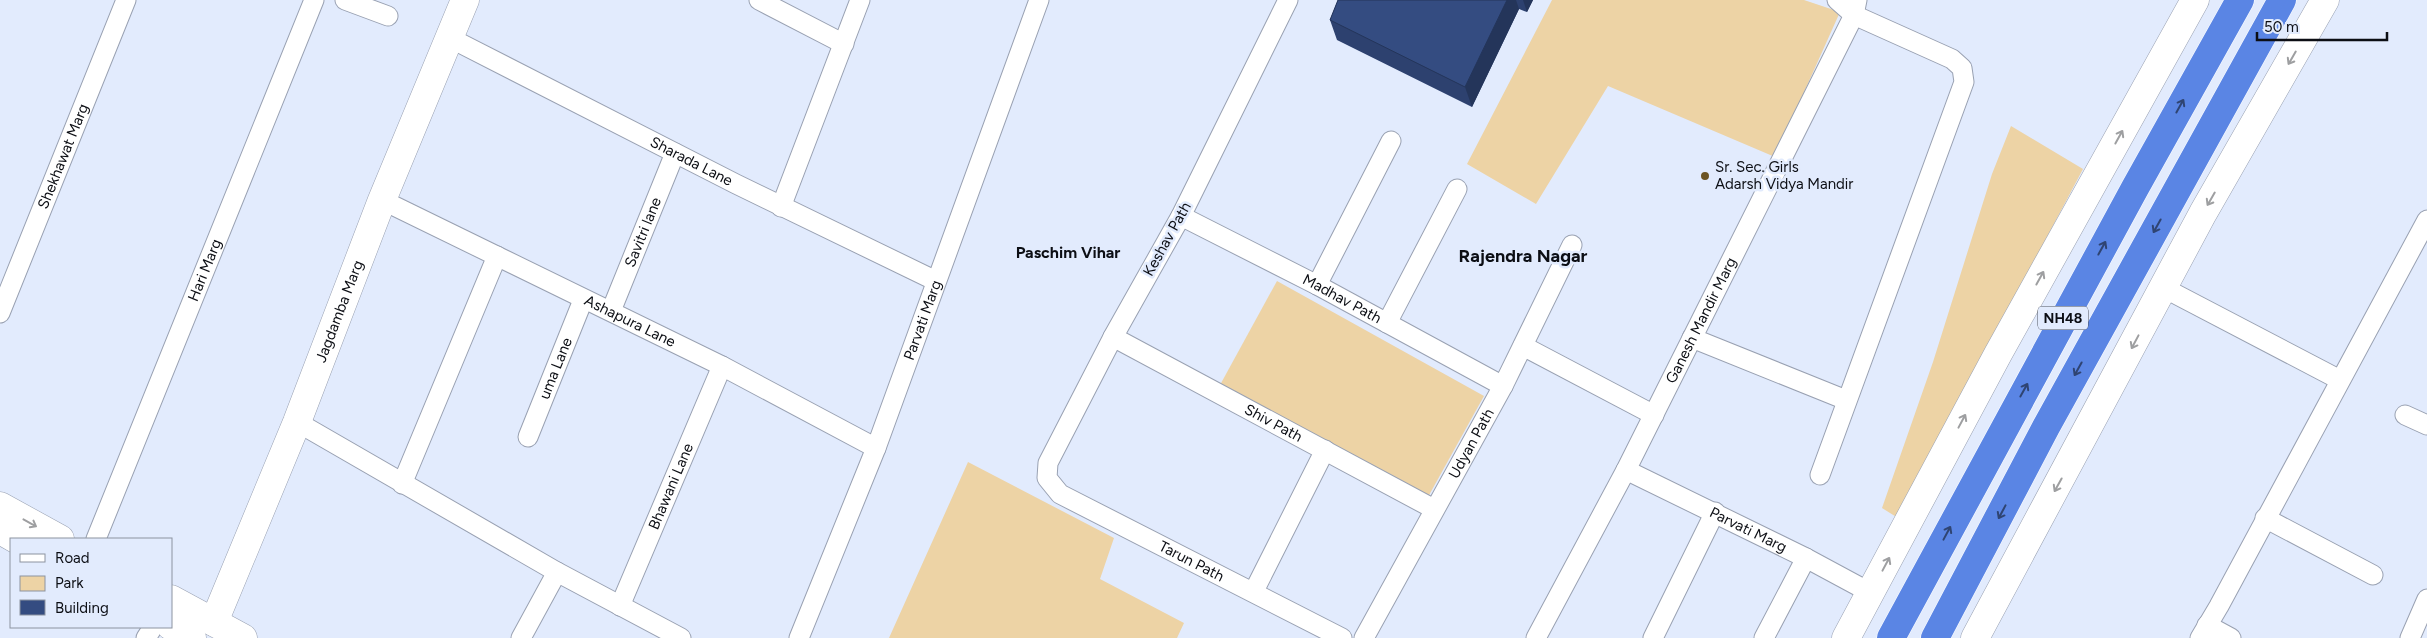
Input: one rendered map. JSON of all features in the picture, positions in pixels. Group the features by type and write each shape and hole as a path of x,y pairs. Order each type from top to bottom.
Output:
{"highway":[{"name":"NH48","path":"1890,638 2130,196 2240,0"},
{"name":"NH48","path":"1935,638 2046,427 2282,0"}],"street":[{"name":"Shekhawat Marg","path":"0,313 126,0"},
{"name":"Hari Marg","path":"96,538 314,0"},
{"path":"345,0 388,16"},
{"name":"Jagdamba Marg","path":"214,622 297,422 382,200 465,0"},
{"path":"759,0 844,44"},
{"path":"781,207 860,0"},
{"name":"Parvati Marg","path":"799,638 876,448 1039,0"},
{"name":"Keshav Path","path":"1047,478 1048,463 1113,336 1181,216 1288,0"},
{"path":"1820,475 1964,82 1962,68 1952,59 1837,0"},
{"path":"1846,638 1998,354 2195,0"},
{"path":"1975,638 2203,213 2325,0"},
{"name":"Ganesh Mandir Marg","path":"1536,638 1626,470 1855,8"},
{"name":"Sharada Lane","path":"450,38 781,207 936,282"},
{"path":"1317,284 1391,141"},
{"name":"Savitri lane","path":"610,311 675,153"},
{"path":"1387,323 1457,189"},
{"name":"Ashapura Lane","path":"382,200 583,300 610,311 722,366 876,448"},
{"name":"Madhav Path","path":"1181,216 1317,284 1503,386"},
{"path":"2231,638 2204,632 2427,220"},
{"name":"Udyan Path","path":"1364,638 1503,386 1572,245"},
{"path":"402,484 497,256"},
{"path":"2164,288 2340,380"},
{"name":"uma Lane","path":"528,437 583,300"},
{"name":"Shiv Path","path":"1113,336 1434,509"},
{"path":"1692,338 1846,400"},
{"path":"1524,346 1654,414"},
{"name":"Bhawani Lane","path":"620,606 722,366"},
{"path":"2404,415 2427,425"},
{"path":"297,422 557,572 681,638"},
{"path":"1254,591 1325,450"},
{"name":"Parvati Marg","path":"1626,470 1715,512 1870,593"},
{"name":"Tarun Path","path":"1047,478 1060,494 1254,591 1342,638"},
{"path":"0,506 58,538"},
{"path":"1653,638 1715,512"},
{"path":"2265,518 2373,576"},
{"path":"0,530 14,538"},
{"path":"1764,638 1806,558"},
{"path":"522,638 557,572"},
{"path":"172,600 243,638"},
{"path":"2410,638 2427,600"},
{"path":"172,627 192,638"}],"green space":[{"path":"1552,0 1804,0 1840,12 1775,157 1608,86 1536,204 1467,164"},
{"path":"2011,126 2083,169 1898,518 1882,508 1933,362 1992,174"},
{"path":"1277,281 1484,396 1428,497 1220,385"},
{"path":"968,462 1114,538 1100,579 1184,623 1177,638 889,638"}],"building":[{"path":"1338,0 1507,0 1465,87 1330,20"}],"place":[{"name":"Sr. Sec. Girls Adarsh Vidya Mandir","path":"1705,176"}],"district":[{"name":"Paschim Vihar","path":"1068,252"},
{"name":"Rajendra Nagar","path":"1523,256"}]}
